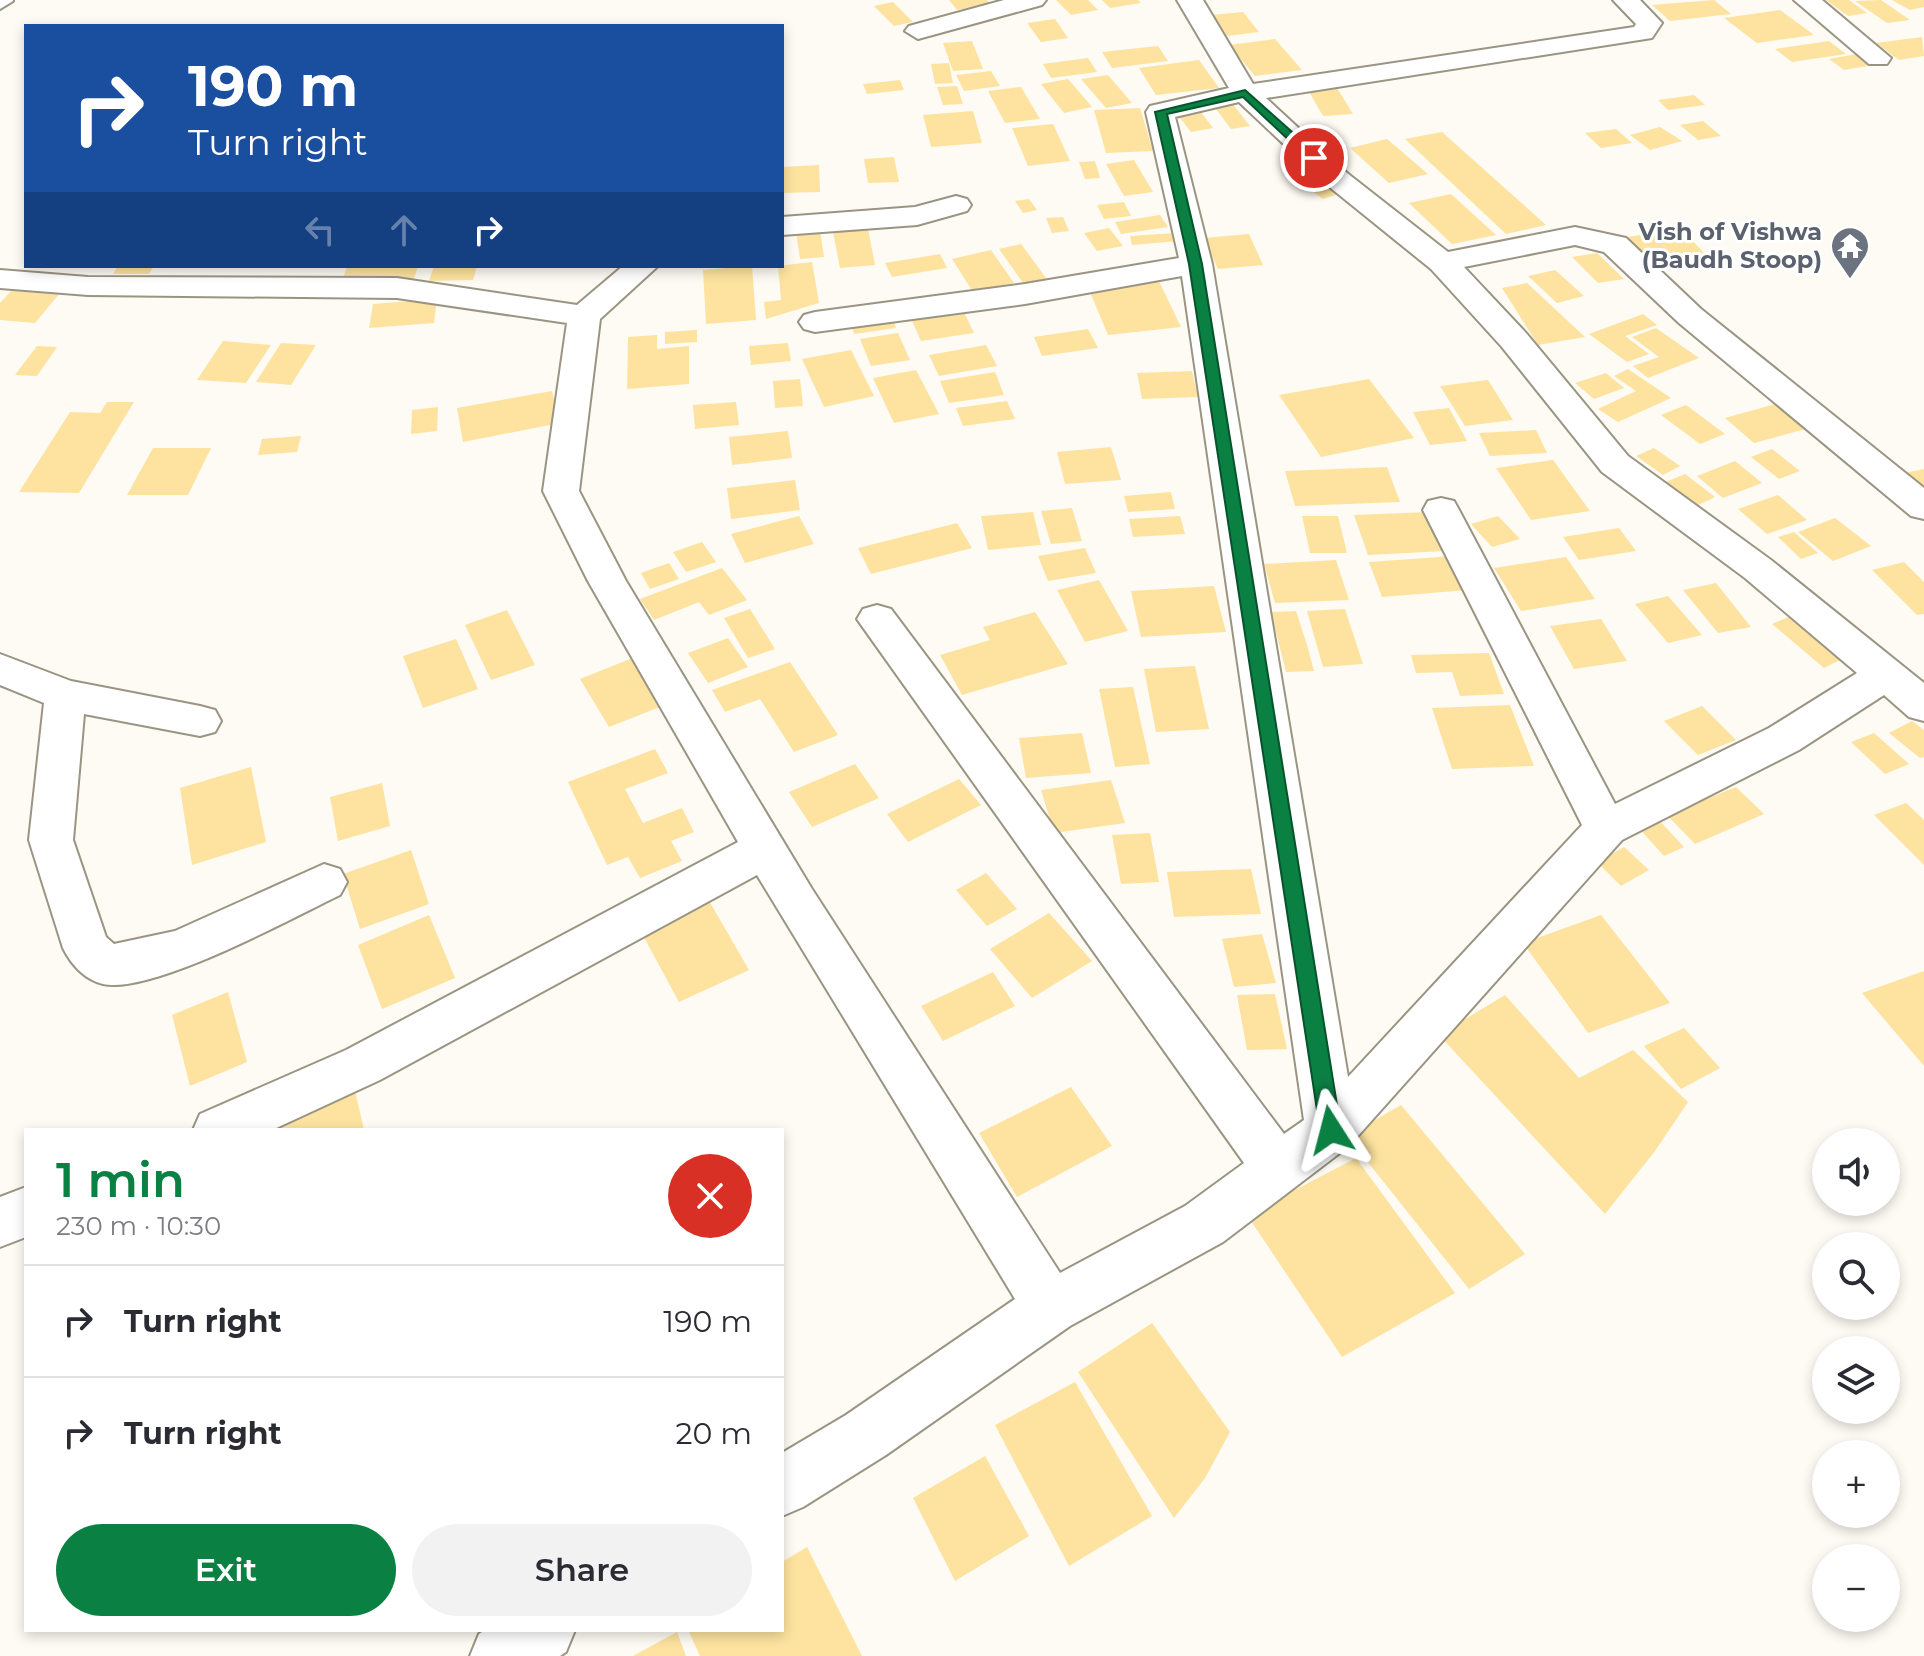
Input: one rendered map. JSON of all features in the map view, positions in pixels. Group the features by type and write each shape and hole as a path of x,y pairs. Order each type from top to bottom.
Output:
{"street":[{"path":"918,31 1033,0"},
{"path":"1190,0 1245,93 1337,179 1442,262 1514,340 1615,464 1758,569 1924,706"},
{"path":"1331,1130 1196,264 1160,112 1245,93 1643,33 1649,23 1626,0"},
{"path":"1807,0 1878,58"},
{"path":"784,226 917,216 956,205"},
{"path":"1442,262 1575,236 1615,245 1690,316 1924,507"},
{"path":"815,322 1025,294 1196,264"},
{"path":"640,268 584,316 561,491 607,581 765,849 1051,1307"},
{"path":"0,279 88,286 397,288 584,316"},
{"path":"1441,510 1606,828"},
{"path":"877,619 1279,1169"},
{"path":"0,669 65,695 200,721"},
{"path":"784,1485 866,1435 1051,1307 1204,1224 1331,1130 1606,828 1784,739 1887,674"},
{"path":"65,695 51,840 86,948 106,965 135,963 178,949 324,882"},
{"path":"222,1128 363,1065 765,849"},
{"path":"0,1222 24,1213"},
{"path":"501,1656 541,1632"}],"building":[{"path":"949,0 987,0 990,4 957,10"},
{"path":"1056,0 1088,0 1098,10 1071,15"},
{"path":"1102,0 1138,0 1141,3 1110,8"},
{"path":"1714,0 1731,14 1670,21 1652,5"},
{"path":"1826,0 1849,0 1867,13 1848,16"},
{"path":"1881,0 1910,20 1887,23 1855,1"},
{"path":"1892,0 1924,0 1924,7 1910,10"},
{"path":"893,2 913,22 894,26 874,6"},
{"path":"1780,10 1814,35 1757,43 1724,18"},
{"path":"1243,12 1259,32 1227,36 1211,15"},
{"path":"1055,19 1068,38 1041,42 1027,23"},
{"path":"1922,37 1924,56 1899,60 1876,43"},
{"path":"1275,39 1302,70 1255,76 1229,45"},
{"path":"972,41 983,69 953,71 943,43"},
{"path":"1829,41 1846,54 1792,62 1775,49"},
{"path":"1158,46 1168,61 1112,68 1102,52"},
{"path":"1857,54 1873,65 1844,70 1829,59"},
{"path":"1088,58 1097,72 1051,78 1043,64"},
{"path":"1199,60 1219,88 1156,95 1139,68"},
{"path":"949,63 953,83 935,84 931,64"},
{"path":"991,71 1000,86 964,91 956,75"},
{"path":"1108,75 1132,103 1106,108 1081,79"},
{"path":"1068,79 1092,107 1064,113 1041,84"},
{"path":"900,80 904,90 867,94 863,84"},
{"path":"957,86 963,104 943,105 937,87"},
{"path":"1021,87 1040,119 1005,123 988,91"},
{"path":"1337,88 1353,114 1323,116 1308,90"},
{"path":"1694,95 1705,105 1668,110 1658,100"},
{"path":"1232,103 1250,126 1231,129 1213,105"},
{"path":"1140,108 1153,151 1106,153 1094,110"},
{"path":"973,111 982,143 931,147 923,115"},
{"path":"1200,111 1213,128 1191,132 1178,115"},
{"path":"1703,121 1721,136 1698,140 1680,125"},
{"path":"1053,124 1070,161 1028,166 1012,128"},
{"path":"1660,127 1682,141 1650,150 1630,135"},
{"path":"1616,129 1632,143 1601,148 1585,133"},
{"path":"1442,132 1546,225 1506,234 1405,139"},
{"path":"1387,139 1428,174 1389,183 1350,148"},
{"path":"894,157 899,182 868,183 864,159"},
{"path":"1134,160 1153,192 1124,196 1106,164"},
{"path":"1095,161 1100,178 1085,179 1079,162"},
{"path":"819,165 820,192 784,193 784,167"},
{"path":"1315,173 1342,193 1323,199 1297,180"},
{"path":"1451,194 1496,235 1452,244 1409,203"},
{"path":"1029,199 1037,210 1023,213 1015,201"},
{"path":"1124,202 1131,216 1104,219 1097,205"},
{"path":"1160,215 1168,227 1121,234 1115,222"},
{"path":"1063,217 1069,231 1052,233 1046,218"},
{"path":"1109,228 1123,246 1097,251 1084,233"},
{"path":"868,229 875,265 840,268 833,232"},
{"path":"1681,229 1711,260 1656,268 1627,237"},
{"path":"820,230 824,257 800,259 796,232"},
{"path":"1175,233 1179,241 1132,245 1130,236"},
{"path":"1249,234 1263,265 1218,269 1204,238"},
{"path":"1021,244 1049,282 1026,287 999,249"},
{"path":"991,250 1014,283 973,292 952,259"},
{"path":"1597,253 1624,279 1598,283 1572,257"},
{"path":"940,254 947,268 892,277 885,263"},
{"path":"812,262 819,303 766,319 764,302 781,300 778,268 784,268 784,265"},
{"path":"117,268 153,268 149,274 113,274"},
{"path":"346,268 417,268 414,279 342,281"},
{"path":"433,268 476,268 473,280 429,281"},
{"path":"752,268 756,320 706,324 703,270"},
{"path":"1555,270 1584,296 1557,303 1528,276"},
{"path":"1157,277 1181,327 1108,335 1087,285"},
{"path":"1527,283 1585,337 1538,345 1502,288"},
{"path":"12,290 60,293 35,323 0,320 0,303"},
{"path":"437,299 434,323 369,328 373,304"},
{"path":"962,308 974,333 921,341 910,316"},
{"path":"891,313 896,328 854,334 849,319"},
{"path":"1643,314 1657,325 1625,336 1649,354 1627,362 1589,334"},
{"path":"1656,328 1699,358 1648,378 1633,366 1659,357 1632,337"},
{"path":"1088,329 1098,348 1042,356 1034,337"},
{"path":"697,330 697,342 665,344 665,332"},
{"path":"898,333 910,360 871,366 860,339"},
{"path":"657,335 657,349 689,346 689,384 627,389 628,337"},
{"path":"223,341 271,345 246,383 197,380"},
{"path":"281,343 316,345 291,385 256,382"},
{"path":"788,343 791,361 751,365 749,346"},
{"path":"986,345 997,366 939,376 929,355"},
{"path":"37,346 57,347 37,376 15,375"},
{"path":"851,350 874,396 824,407 802,359"},
{"path":"1628,369 1671,398 1618,422 1598,409 1636,391 1614,376"},
{"path":"916,370 939,414 894,423 873,378"},
{"path":"1192,371 1198,397 1142,399 1137,373"},
{"path":"995,372 1004,395 949,403 940,381"},
{"path":"1606,373 1624,388 1594,399 1575,383"},
{"path":"800,379 803,406 775,408 773,381"},
{"path":"1369,379 1414,438 1321,457 1279,395"},
{"path":"1488,380 1513,420 1465,426 1440,386"},
{"path":"552,391 560,423 463,442 457,408"},
{"path":"1007,401 1015,419 963,426 956,408"},
{"path":"107,402 134,402 79,493 19,492 70,412 100,413"},
{"path":"736,402 739,425 695,429 693,405"},
{"path":"1779,403 1809,428 1754,443 1725,418"},
{"path":"1686,405 1725,434 1700,444 1661,415"},
{"path":"438,407 437,431 411,434 412,410"},
{"path":"1449,408 1467,441 1430,445 1413,412"},
{"path":"1536,430 1547,453 1490,456 1479,433"},
{"path":"788,431 792,458 732,465 729,437"},
{"path":"301,436 297,452 258,455 262,439"},
{"path":"1111,447 1121,480 1065,484 1057,452"},
{"path":"153,448 211,448 188,495 127,495"},
{"path":"1654,448 1680,466 1663,475 1636,456"},
{"path":"1772,449 1800,471 1779,479 1751,457"},
{"path":"1553,460 1590,511 1531,520 1496,468"},
{"path":"1735,461 1762,483 1723,498 1697,476"},
{"path":"1387,467 1400,502 1295,506 1285,471"},
{"path":"1924,469 1924,492 1905,473"},
{"path":"1685,474 1715,497 1694,507 1663,483"},
{"path":"795,480 800,510 731,519 727,488"},
{"path":"1171,492 1175,509 1128,512 1124,496"},
{"path":"1778,495 1807,520 1767,534 1738,509"},
{"path":"1072,508 1082,541 1051,544 1041,511"},
{"path":"1033,512 1041,545 988,550 981,516"},
{"path":"1429,512 1445,551 1368,555 1354,515"},
{"path":"799,516 814,544 745,563 731,534"},
{"path":"1180,516 1185,534 1133,537 1129,519"},
{"path":"1302,516 1338,516 1347,553 1310,553"},
{"path":"1498,516 1520,539 1492,547 1471,524"},
{"path":"1835,518 1871,546 1833,561 1798,532"},
{"path":"957,523 972,548 871,574 858,548"},
{"path":"1619,528 1636,551 1579,560 1563,537"},
{"path":"1794,532 1818,553 1801,559 1778,537"},
{"path":"702,542 716,562 686,572 673,552"},
{"path":"1085,548 1096,573 1048,581 1038,556"},
{"path":"1453,556 1468,590 1382,597 1369,562"},
{"path":"1566,557 1595,599 1521,611 1494,568"},
{"path":"1336,560 1349,600 1275,603 1264,564"},
{"path":"1904,562 1924,582 1924,614 1917,615 1872,570"},
{"path":"669,563 679,579 650,589 641,573"},
{"path":"722,568 747,600 709,615 699,602 654,620 640,599"},
{"path":"1099,580 1128,631 1085,642 1057,590"},
{"path":"1716,583 1751,627 1718,633 1683,590"},
{"path":"1214,586 1226,632 1141,637 1131,591"},
{"path":"1668,596 1702,635 1668,643 1635,604"},
{"path":"750,609 775,649 748,658 724,618"},
{"path":"1345,609 1363,664 1323,667 1307,611"},
{"path":"507,610 535,665 491,680 465,625"},
{"path":"1296,611 1314,671 1286,672 1271,612"},
{"path":"1035,612 1068,664 962,695 940,655 990,640 983,627"},
{"path":"1798,613 1850,655 1824,668 1772,624"},
{"path":"1601,619 1627,661 1574,669 1550,626"},
{"path":"728,638 748,667 708,683 688,653"},
{"path":"456,639 478,689 423,708 403,656"},
{"path":"1489,653 1504,694 1460,696 1452,672 1416,673 1411,655"},
{"path":"640,655 670,703 609,727 580,679"},
{"path":"790,662 838,735 794,752 760,699 725,712 712,690"},
{"path":"1195,666 1209,729 1156,732 1144,669"},
{"path":"1133,687 1150,764 1115,767 1099,689"},
{"path":"1510,705 1534,766 1452,769 1432,708"},
{"path":"1702,706 1736,740 1698,755 1664,721"},
{"path":"1912,721 1924,730 1924,757 1920,758 1889,733"},
{"path":"1082,733 1091,773 1026,778 1019,738"},
{"path":"1874,733 1909,764 1885,774 1851,742"},
{"path":"655,749 668,773 625,789 643,823 682,808 694,832 671,841 682,861 640,878 628,857 607,865 568,782"},
{"path":"855,764 879,798 812,827 789,792"},
{"path":"251,767 266,842 192,865 180,788"},
{"path":"959,779 981,805 908,842 887,814"},
{"path":"1111,780 1125,823 1054,833 1041,790"},
{"path":"382,783 390,826 338,841 330,797"},
{"path":"1736,787 1764,814 1695,844 1667,815"},
{"path":"1906,803 1924,820 1924,865 1874,815"},
{"path":"1655,816 1684,847 1664,856 1635,824"},
{"path":"1150,833 1159,882 1121,884 1112,835"},
{"path":"1624,847 1649,870 1621,886 1597,862"},
{"path":"411,850 429,904 360,929 343,874"},
{"path":"1251,869 1261,914 1174,917 1167,872"},
{"path":"986,873 1017,909 987,926 956,890"},
{"path":"708,899 749,970 679,1002 640,930"},
{"path":"1049,913 1092,961 1032,998 990,949"},
{"path":"429,915 455,978 382,1009 358,945"},
{"path":"1601,915 1670,1003 1588,1033 1523,943"},
{"path":"1262,934 1276,983 1234,987 1222,939"},
{"path":"1924,971 1924,1066 1862,993"},
{"path":"993,972 1015,1006 943,1041 921,1006"},
{"path":"228,992 247,1062 190,1086 172,1015"},
{"path":"1275,994 1287,1049 1247,1050 1237,995"},
{"path":"1505,995 1579,1078 1633,1050 1688,1102 1655,1151 1605,1214 1439,1035"},
{"path":"1684,1028 1720,1068 1681,1089 1644,1046"},
{"path":"354,1086 364,1128 261,1128"},
{"path":"1071,1087 1112,1146 1017,1197 979,1133"},
{"path":"1401,1105 1525,1254 1469,1289 1347,1136"},
{"path":"1356,1158 1455,1293 1342,1357 1247,1215"},
{"path":"1152,1323 1230,1432 1205,1478 1174,1518 1078,1372"},
{"path":"1075,1382 1152,1516 1069,1566 995,1425"},
{"path":"985,1456 1029,1536 955,1581 913,1498"},
{"path":"807,1547 862,1656 700,1656 689,1632 784,1632 784,1561"},
{"path":"677,1632 686,1656 633,1656"}],"place":[{"name":"Vish of Vishwa (Baudh Stoop)","path":"1850,280"}],"route":[{"path":"1314,158 1245,93 1160,112 1196,264 1331,1130"}]}
